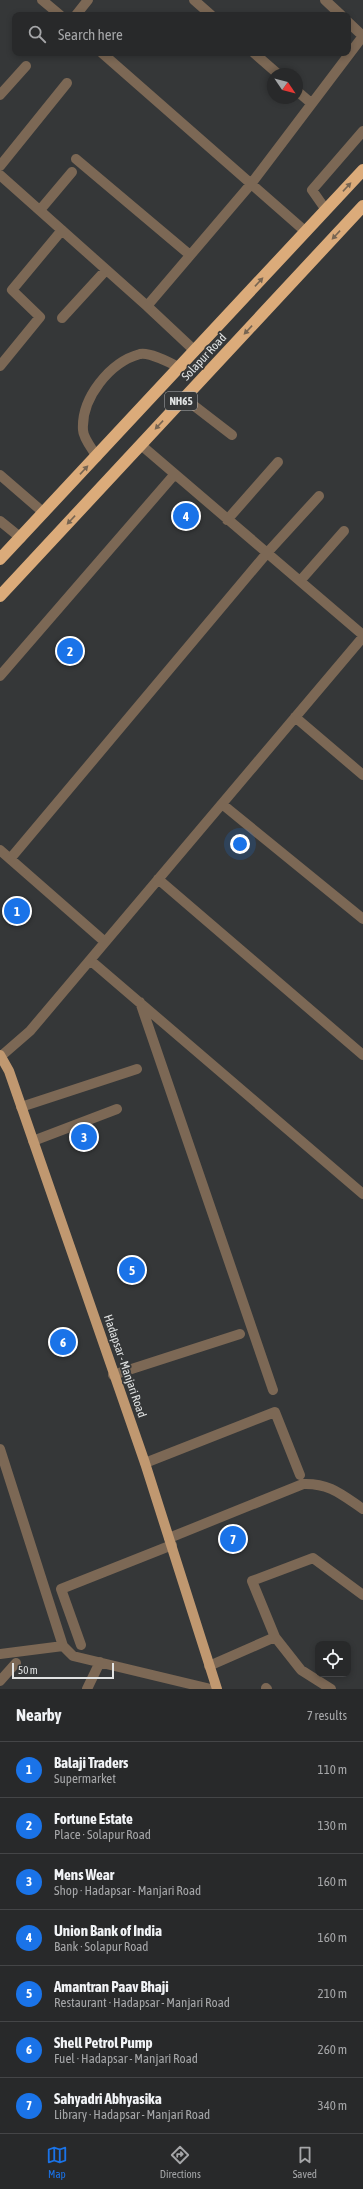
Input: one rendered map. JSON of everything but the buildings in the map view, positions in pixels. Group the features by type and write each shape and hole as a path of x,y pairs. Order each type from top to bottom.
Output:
{"highway":[{"name":"Solapur Road","path":"0,559 195,352 363,170"},
{"name":"Solapur Road","path":"0,596 363,206"}],"main road":[{"name":"Hadapsar - Manjari Road","path":"0,1056 9,1071 113,1375 145,1463 217,1689"}],"street":[{"path":"42,0 56,12"},
{"path":"78,12 88,0"},
{"path":"194,0 208,12"},
{"path":"325,0 338,12"},
{"path":"351,25 363,36 351,51"},
{"path":"105,56 306,232"},
{"path":"257,56 271,68"},
{"path":"147,306 251,184 347,56"},
{"path":"0,95 26,66"},
{"path":"0,166 66,82"},
{"path":"303,96 311,103"},
{"path":"326,210 312,190 363,131"},
{"path":"76,159 190,255"},
{"path":"40,210 72,172"},
{"path":"0,175 147,306 195,352"},
{"path":"0,366 40,317 12,290 62,230"},
{"path":"62,318 106,270"},
{"path":"97,457 82,431 86,406 98,385 119,363 141,354 167,360 180,368"},
{"path":"184,398 232,435"},
{"path":"0,1056 30,1031 363,636 141,445"},
{"path":"228,520 278,462"},
{"path":"0,676 174,474"},
{"path":"0,475 44,513"},
{"path":"10,859 267,553 319,496"},
{"path":"0,521 21,538"},
{"path":"300,581 344,531"},
{"path":"295,718 363,775"},
{"path":"222,804 363,919"},
{"path":"0,850 105,942"},
{"path":"158,879 363,1055"},
{"path":"90,960 363,1194"},
{"path":"140,1002 273,1390"},
{"path":"21,1107 137,1069"},
{"path":"33,1141 117,1109"},
{"path":"113,1375 240,1334"},
{"path":"145,1463 275,1412 300,1475"},
{"path":"0,1449 63,1646 73,1656 211,1689"},
{"path":"81,1645 61,1589 304,1484 318,1484 331,1488 363,1509"},
{"path":"331,1689 301,1670 275,1637 252,1581 312,1558 363,1595"},
{"path":"209,1666 275,1637"},
{"path":"0,1654 63,1646"},
{"path":"87,1689 100,1662"},
{"path":"0,1681 16,1663"}],"place":[{"name":"Union Bank of India","path":"186,516"},
{"name":"Fortune Estate","path":"70,651"},
{"name":"Balaji Traders","path":"17,911"},
{"name":"Mens Wear","path":"84,1137"},
{"name":"Amantran Paav Bhaji","path":"132,1270"},
{"name":"Shell Petrol Pump","path":"63,1342"},
{"name":"Sahyadri Abhyasika","path":"233,1539"}]}
